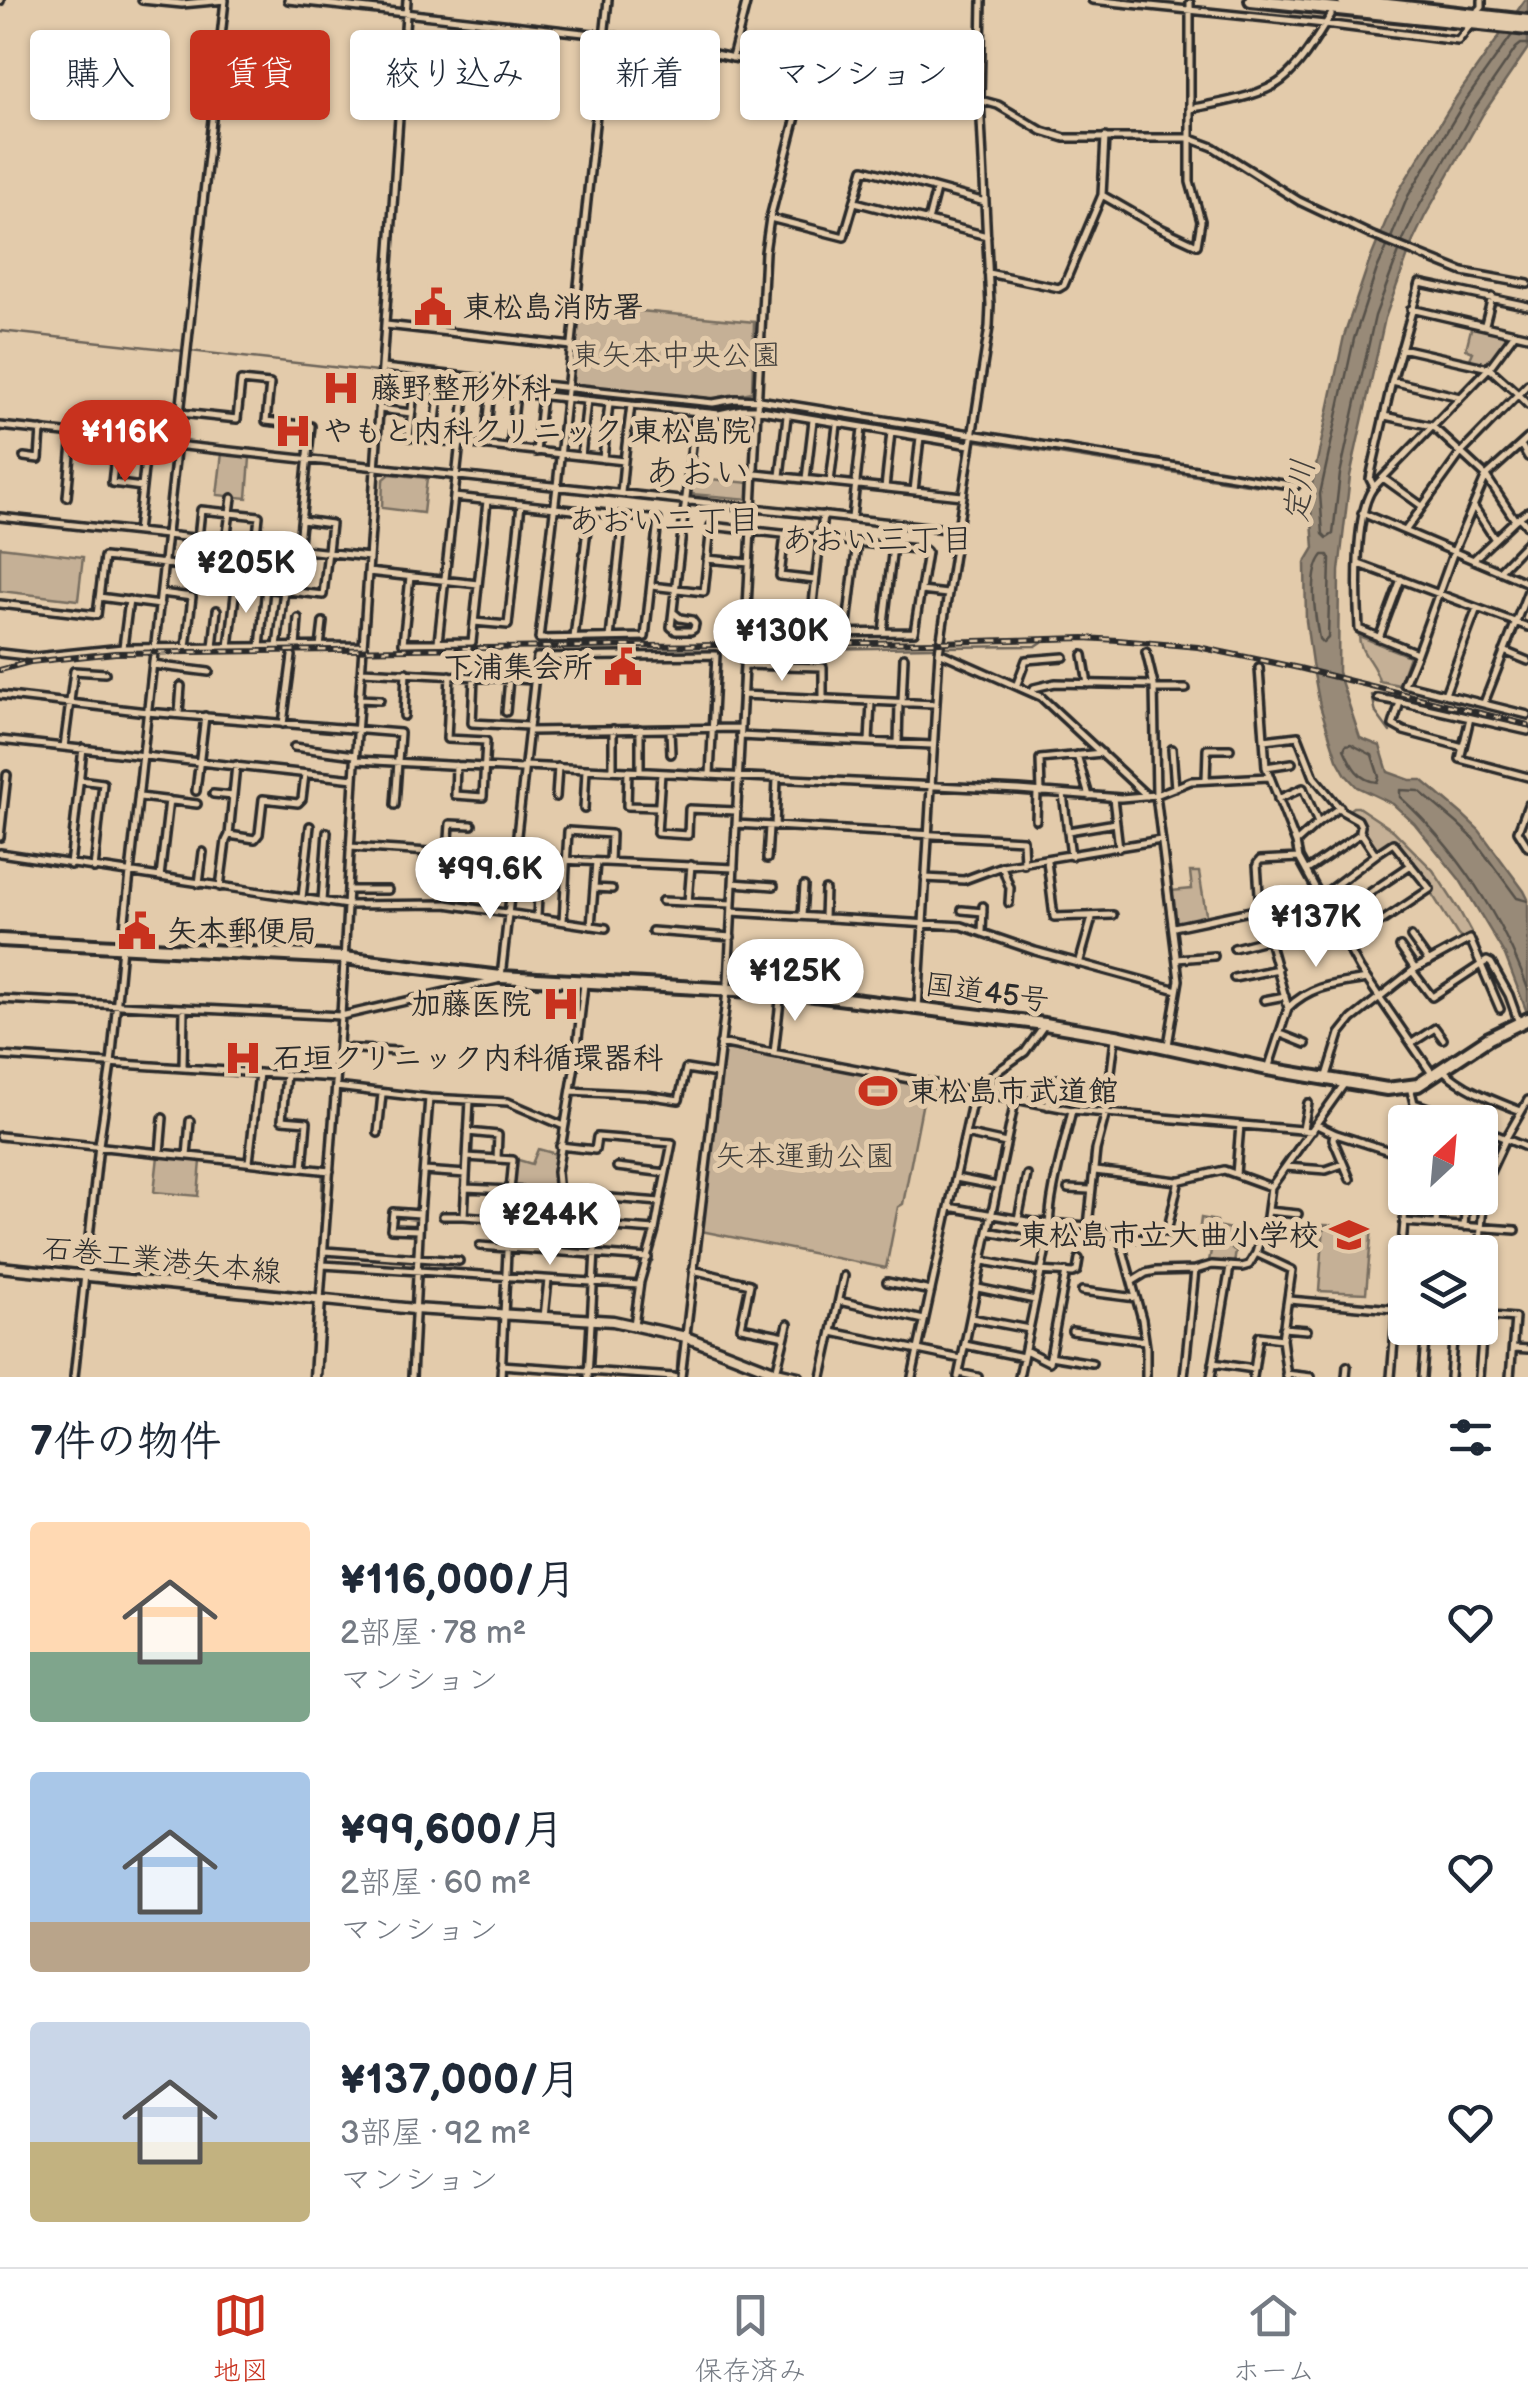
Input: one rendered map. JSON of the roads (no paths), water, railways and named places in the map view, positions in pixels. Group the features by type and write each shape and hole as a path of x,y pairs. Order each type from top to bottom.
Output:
{"highway":[{"path":"1251,0 1528,21"},
{"path":"1343,0 1528,30"},
{"name":"国道45号","path":"0,940 344,958 501,977 781,991 1045,1024 1268,1069 1387,1089 1410,1087"},
{"path":"1410,1087 1524,1021"}],"main road":[{"name":"石巻工業港矢本線","path":"0,1267 414,1309 592,1319 686,1338 798,1377"},
{"name":"石巻工業港矢本線","path":"316,1377 320,1299"}],"street":[{"path":"74,1377 226,0 182,4 142,0"},
{"path":"288,0 580,32"},
{"path":"320,1299 325,1170 337,1078 407,0"},
{"path":"605,30 608,0"},
{"path":"732,58 747,0"},
{"path":"981,30 982,0"},
{"path":"1092,0 1458,41 1475,19 1482,0"},
{"path":"1102,195 1197,245 1200,221 1190,182 1190,2"},
{"path":"1190,109 1257,92 1281,81 1330,15"},
{"path":"720,55 740,60"},
{"path":"984,101 1004,108 1049,134 1075,138 1189,138 1213,147 1298,201 1372,234 1463,272 1528,284"},
{"path":"454,497 487,500 554,508 658,520 645,638 539,639 554,508 557,486 596,120"},
{"path":"501,1365 588,1374 677,1377 686,1338 731,938 766,252 770,218 795,120"},
{"path":"918,1008 939,652 988,327 981,120"},
{"path":"988,272 1058,288 1064,286 1102,195 1105,137"},
{"path":"770,218 844,237 864,169 985,202"},
{"path":"928,222 936,190"},
{"path":"855,202 987,236"},
{"path":"1374,487 1370,479 1392,381 1420,283 1528,306"},
{"path":"1484,324 1492,298"},
{"path":"1411,309 1528,336"},
{"path":"385,325 572,346"},
{"path":"1416,653 1359,629 1359,564 1366,496 1489,368 1515,333"},
{"path":"1401,348 1489,368 1528,405"},
{"path":"382,368 713,404 759,400 1296,486"},
{"path":"180,412 237,419 241,381 270,384 266,421 312,426 294,591"},
{"path":"1392,381 1460,397"},
{"path":"624,461 408,437 415,382 719,414 758,410 970,445"},
{"path":"434,440 440,384"},
{"path":"1405,531 1461,454 1528,384"},
{"path":"438,642 466,387"},
{"path":"485,446 491,390"},
{"path":"510,448 516,393"},
{"path":"536,452 542,396"},
{"path":"581,456 588,400"},
{"path":"602,459 609,402"},
{"path":"621,493 630,405"},
{"path":"380,409 411,412"},
{"path":"674,612 694,622 693,630 672,629 696,412"},
{"path":"780,476 787,416"},
{"path":"1385,416 1432,426 1486,476 1517,518 1528,526"},
{"path":"806,479 813,420"},
{"path":"830,482 837,424"},
{"path":"0,426 956,530"},
{"path":"852,518 862,428"},
{"path":"24,457 39,459 41,430"},
{"path":"885,488 892,432"},
{"path":"66,497 74,434"},
{"path":"914,491 920,437"},
{"path":"1528,438 1486,476 1404,684 1526,714 1528,701"},
{"path":"117,439 112,483 142,487"},
{"path":"137,532 147,442"},
{"path":"1521,445 1528,457"},
{"path":"755,474 962,496"},
{"path":"1383,478 1422,506"},
{"path":"226,541 232,498"},
{"path":"410,577 403,643 472,642 487,500"},
{"path":"474,622 508,625 521,504"},
{"path":"1473,506 1494,538"},
{"path":"198,538 201,510 259,516 256,544"},
{"path":"1474,560 1528,511"},
{"path":"574,638 589,512"},
{"path":"1362,513 1527,581"},
{"path":"651,586 704,592 711,526 752,531 785,534 820,538 893,546 925,550 914,632 810,633 815,580 820,538 823,515"},
{"path":"610,638 623,516"},
{"path":"0,517 369,557"},
{"path":"236,586 323,595 331,524 301,520"},
{"path":"785,534 780,576 815,580"},
{"path":"0,604 96,614 104,556 209,568 212,540"},
{"path":"1500,571 1528,540"},
{"path":"846,633 857,542"},
{"path":"229,647 242,543"},
{"path":"260,647 270,546"},
{"path":"883,632 893,546"},
{"path":"708,559 750,563"},
{"path":"1359,564 1528,626"},
{"path":"368,572 478,584"},
{"path":"1378,638 1402,579"},
{"path":"278,647 284,590"},
{"path":"1484,703 1528,591"},
{"path":"921,592 947,594"},
{"path":"161,593 192,596 186,647"},
{"path":"99,597 160,605"},
{"path":"123,648 129,600"},
{"path":"1445,695 1477,608"},
{"path":"214,647 217,610"},
{"path":"296,646 298,618"},
{"path":"320,647 323,622"},
{"path":"0,653 35,657 123,648 363,646"},
{"path":"939,652 1033,692 1148,796"},
{"path":"1146,652 1154,687 1156,795 1179,980 1167,1048"},
{"path":"1504,652 1528,661"},
{"path":"0,999 341,1016 497,980 501,977 537,657 716,654 710,775"},
{"path":"283,724 292,656"},
{"path":"1084,656 1088,684"},
{"path":"898,744 904,657"},
{"path":"1017,684 1026,660 1064,657"},
{"path":"153,665 210,672"},
{"path":"744,665 823,668 823,700"},
{"path":"1259,668 1269,777 1299,858 1346,946 1412,1043 1437,1072 1521,1111"},
{"path":"362,671 534,680"},
{"path":"64,747 74,672 106,673"},
{"path":"404,716 406,672"},
{"path":"450,676 447,738 486,741 483,796 454,795 456,766"},
{"path":"474,677 472,722 529,729 712,728 932,745"},
{"path":"506,712 508,678"},
{"path":"1033,692 1034,688 1054,682 1186,689"},
{"path":"178,714 181,686"},
{"path":"743,694 934,704"},
{"path":"0,695 400,733 396,805"},
{"path":"1378,698 1528,731"},
{"path":"360,699 380,700"},
{"path":"868,742 871,702"},
{"path":"1400,702 1394,725 1463,747"},
{"path":"196,791 204,716"},
{"path":"1470,718 1460,759 1528,776"},
{"path":"670,728 671,754"},
{"path":"612,729 613,770"},
{"path":"640,729 640,772"},
{"path":"1264,740 1298,736 1314,777 1342,812 1358,820 1361,833 1378,852"},
{"path":"0,740 354,779"},
{"path":"294,747 456,766 661,772 1113,798 1156,795 1190,781 1269,777"},
{"path":"70,865 83,748"},
{"path":"1172,749 1175,788"},
{"path":"1206,780 1207,749 1230,750"},
{"path":"1036,820 1040,759 1102,753"},
{"path":"1078,756 1089,796"},
{"path":"1266,766 1292,763"},
{"path":"220,887 236,765"},
{"path":"556,797 558,768"},
{"path":"584,809 586,769"},
{"path":"628,771 628,806 658,807"},
{"path":"661,772 657,833 688,835 689,808 736,810"},
{"path":"229,836 255,839 263,799 298,803 306,774"},
{"path":"0,837 7,775"},
{"path":"768,859 777,779"},
{"path":"80,780 103,783 94,868"},
{"path":"1278,800 1303,788 1318,823"},
{"path":"213,794 233,796"},
{"path":"1063,794 1071,856"},
{"path":"140,797 196,804"},
{"path":"1113,798 1119,848"},
{"path":"160,878 169,800"},
{"path":"1528,805 1518,831 1528,847"},
{"path":"1296,844 1340,807"},
{"path":"1068,831 1116,823"},
{"path":"448,854 450,824 472,826"},
{"path":"736,824 1023,840 1024,864"},
{"path":"302,899 310,826"},
{"path":"564,922 568,831 611,834 610,862"},
{"path":"322,902 327,832"},
{"path":"1306,871 1361,833"},
{"path":"924,878 964,880 1002,866 1161,840"},
{"path":"1174,927 1321,896 1392,843 1430,890 1346,946"},
{"path":"350,848 734,868"},
{"path":"199,884 203,852"},
{"path":"424,879 426,852"},
{"path":"0,853 322,902 446,904 606,928"},
{"path":"1268,1069 1288,1008 1260,908 1257,864 1260,860 1299,858"},
{"path":"536,917 540,860"},
{"path":"1047,861 1054,918 1114,915"},
{"path":"591,926 596,862"},
{"path":"688,902 691,865"},
{"path":"1331,919 1411,865"},
{"path":"1002,866 1010,888 1009,902"},
{"path":"733,884 774,886"},
{"path":"802,916 804,886"},
{"path":"594,888 612,889"},
{"path":"348,890 388,890"},
{"path":"824,918 826,890"},
{"path":"662,901 824,918 956,925 1176,990"},
{"path":"962,910 983,909 982,932"},
{"path":"1079,964 1092,918"},
{"path":"652,931 731,938"},
{"path":"1411,936 1430,962"},
{"path":"1326,1079 1340,1034 1352,1020 1414,970 1470,938 1500,1010"},
{"path":"1234,948 1269,939"},
{"path":"1400,946 1432,997 1482,964 1491,964 1524,1021"},
{"path":"1177,959 1214,956"},
{"path":"1234,978 1278,970"},
{"path":"1288,1008 1300,996 1319,988 1366,978"},
{"path":"558,1194 560,1146 585,980"},
{"path":"774,1053 781,991"},
{"path":"1264,1000 1285,996"},
{"path":"183,1068 184,1008"},
{"path":"912,1377 971,1106 991,1076 1024,1052 1045,1024"},
{"path":"1412,1043 1435,1028 1444,1039"},
{"path":"1281,1034 1306,1044"},
{"path":"1088,1226 1116,1036"},
{"path":"720,1043 1072,1110 1312,1132"},
{"path":"339,1048 398,1051"},
{"path":"0,1056 337,1078"},
{"path":"570,1091 679,1100 686,1069 718,1074"},
{"path":"250,1160 260,1073"},
{"path":"286,1074 282,1120 307,1122 303,1166"},
{"path":"1048,1106 1052,1082 1078,1082"},
{"path":"1133,1281 1156,1271 1250,1264 1272,1186 1346,1082"},
{"path":"1410,1087 1414,1105"},
{"path":"336,1088 508,1102 564,1126"},
{"path":"378,1133 382,1094"},
{"path":"412,1377 429,1098"},
{"path":"464,1216 470,1100"},
{"path":"1481,1235 1485,1184 1528,1100"},
{"path":"978,1377 959,1375 1015,1101"},
{"path":"1414,1102 1422,1105"},
{"path":"1302,1130 1308,1103"},
{"path":"1019,1377 1072,1110"},
{"path":"160,1150 164,1118"},
{"path":"187,1153 190,1122"},
{"path":"1236,1174 1240,1124"},
{"path":"1317,1125 1388,1150"},
{"path":"468,1132 498,1135 497,1159"},
{"path":"1334,1133 1350,1178"},
{"path":"965,1134 1006,1143"},
{"path":"1498,1135 1528,1148"},
{"path":"0,1136 325,1170"},
{"path":"560,1146 595,1150 597,1137 672,1143 655,1230 639,1285 634,1325"},
{"path":"467,1157 514,1160 500,1377"},
{"path":"1286,1167 1326,1170 1343,1164"},
{"path":"617,1167 666,1173"},
{"path":"1094,1170 1179,1180 1224,1170 1272,1186"},
{"path":"424,1171 466,1174"},
{"path":"1018,1219 1027,1175"},
{"path":"956,1178 997,1186"},
{"path":"1167,1232 1179,1180"},
{"path":"465,1188 660,1202"},
{"path":"1068,1189 1091,1190"},
{"path":"588,1374 598,1197"},
{"path":"949,1207 1032,1222 1088,1226 1119,1236 1144,1239 1146,1228 1184,1236"},
{"path":"1268,1211 1298,1214"},
{"path":"419,1230 391,1229 392,1212 420,1214"},
{"path":"1404,1235 1405,1215"},
{"path":"1436,1225 1437,1215"},
{"path":"1464,1227 1465,1215"},
{"path":"443,1216 655,1230"},
{"path":"988,1231 1029,1239 1032,1222"},
{"path":"1404,1222 1516,1230"},
{"path":"552,1250 554,1223"},
{"path":"1119,1236 1142,1318 1146,1377"},
{"path":"480,1246 648,1258"},
{"path":"324,1251 458,1261"},
{"path":"1256,1253 1292,1270 1282,1328 1286,1376 1311,1377"},
{"path":"983,1261 1066,1272 1077,1271 1079,1259"},
{"path":"323,1266 639,1285"},
{"path":"1211,1377 1230,1266"},
{"path":"693,1270 750,1284 741,1327 785,1336"},
{"path":"1184,1377 1195,1270"},
{"path":"965,1345 1024,1354 1048,1362 1066,1272"},
{"path":"822,1377 844,1276"},
{"path":"544,1317 548,1279"},
{"path":"887,1282 930,1291"},
{"path":"978,1288 1035,1300"},
{"path":"1082,1291 1136,1298"},
{"path":"1289,1300 1388,1308"},
{"path":"839,1301 925,1320"},
{"path":"1498,1316 1515,1318 1510,1377"},
{"path":"971,1318 1030,1329"},
{"path":"776,1372 788,1324"},
{"path":"1282,1328 1307,1330"},
{"path":"1072,1331 1146,1341"},
{"path":"832,1332 962,1360"},
{"path":"1212,1363 1254,1373 1259,1336 1282,1339"},
{"path":"1392,1377 1396,1345"},
{"path":"1422,1377 1425,1345"},
{"path":"1450,1377 1453,1345"},
{"path":"1480,1377 1481,1345"},
{"path":"1514,1348 1528,1349"},
{"path":"1050,1356 1092,1363"},
{"path":"1346,1377 1348,1366"}],"water":[{"path":"1525,0 1528,48 1483,114 1425,216 1385,318 1350,476 1339,571 1338,672 1360,738 1380,746 1388,772 1422,780 1463,815 1479,830 1524,891 1528,899 1528,1015 1505,955 1460,880 1414,823 1393,804 1357,787 1337,759 1320,706 1312,663 1306,621 1305,563 1314,548 1310,494 1344,336 1368,265 1398,192 1457,96"}],"waterway":[{"path":"0,331 184,351"},
{"path":"190,351 377,372"},
{"path":"390,373 562,392"},
{"path":"571,392 711,408 754,405"},
{"path":"763,406 967,439"},
{"path":"977,441 1159,470"},
{"path":"1164,471 1260,486"},
{"path":"944,647 1036,646 1042,642"},
{"path":"750,650 935,647"},
{"path":"736,724 740,649"},
{"path":"1372,695 1376,713 1390,732"},
{"path":"0,1132 323,1166 321,1213"},
{"path":"677,1368 678,1352"}],"railway":[{"path":"0,670 30,662 115,653 1084,638 1198,647 1528,725"}],"place":[{"name":"東松島消防署","path":"433,307"},
{"name":"藤野整形外科","path":"341,388"},
{"name":"やもと内科クリニック 東松島院","path":"293,431"},
{"name":"下浦集会所","path":"623,667"},
{"name":"矢本郵便局","path":"137,931"},
{"name":"加藤医院","path":"561,1004"},
{"name":"石垣クリニック内科循環器科","path":"243,1058"},
{"name":"東松島市武道館","path":"878,1091"},
{"name":"東松島市立大曲小学校","path":"1349,1235"}],"district":[{"name":"あおい","path":"697,472"},
{"name":"あおい二丁目","path":"664,520"},
{"name":"あおい三丁目","path":"877,539"}],"park label":[{"name":"東矢本中央公園","path":"676,355"},
{"name":"矢本運動公園","path":"805,1156"}],"water label":[{"name":"定川","path":"1299,491"}]}
